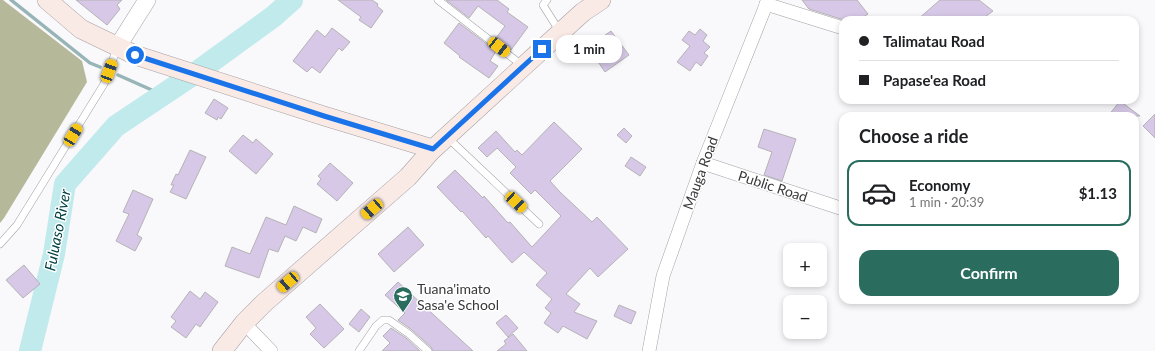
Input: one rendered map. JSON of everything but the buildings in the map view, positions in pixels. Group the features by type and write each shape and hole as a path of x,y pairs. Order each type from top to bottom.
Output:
{"main road":[{"path":"47,0 81,29 135,55 324,116 440,143"},
{"path":"222,351 244,323 264,303 408,177 440,143 583,12 602,0"}],"street":[{"path":"118,46 146,0"},
{"path":"767,2 839,27"},
{"name":"Mauga Road","path":"649,351 663,276 703,163 767,2"},
{"name":"Public Road","path":"703,163 839,208"},
{"path":"244,323 271,351"}],"lane":[{"path":"438,0 524,66"},
{"path":"547,0 543,6 561,32"},
{"path":"0,244 17,225 104,84 118,46"},
{"path":"440,143 539,224"},
{"path":"359,351 376,326 383,320 390,320 428,351"}],"green space":[{"path":"0,0 3,0 82,61 87,82 0,223"}],"waterway":[{"path":"11,0 90,63 100,67"},
{"name":"Fuluaso River","path":"30,351 54,254 65,184 116,126 197,72 274,16 292,0"},
{"path":"118,75 163,95"}],"place":[{"name":"Tuana'imato Sasa'e School","path":"403,313"}],"route":[{"path":"135,55 324,116 433,149 542,49"}]}
